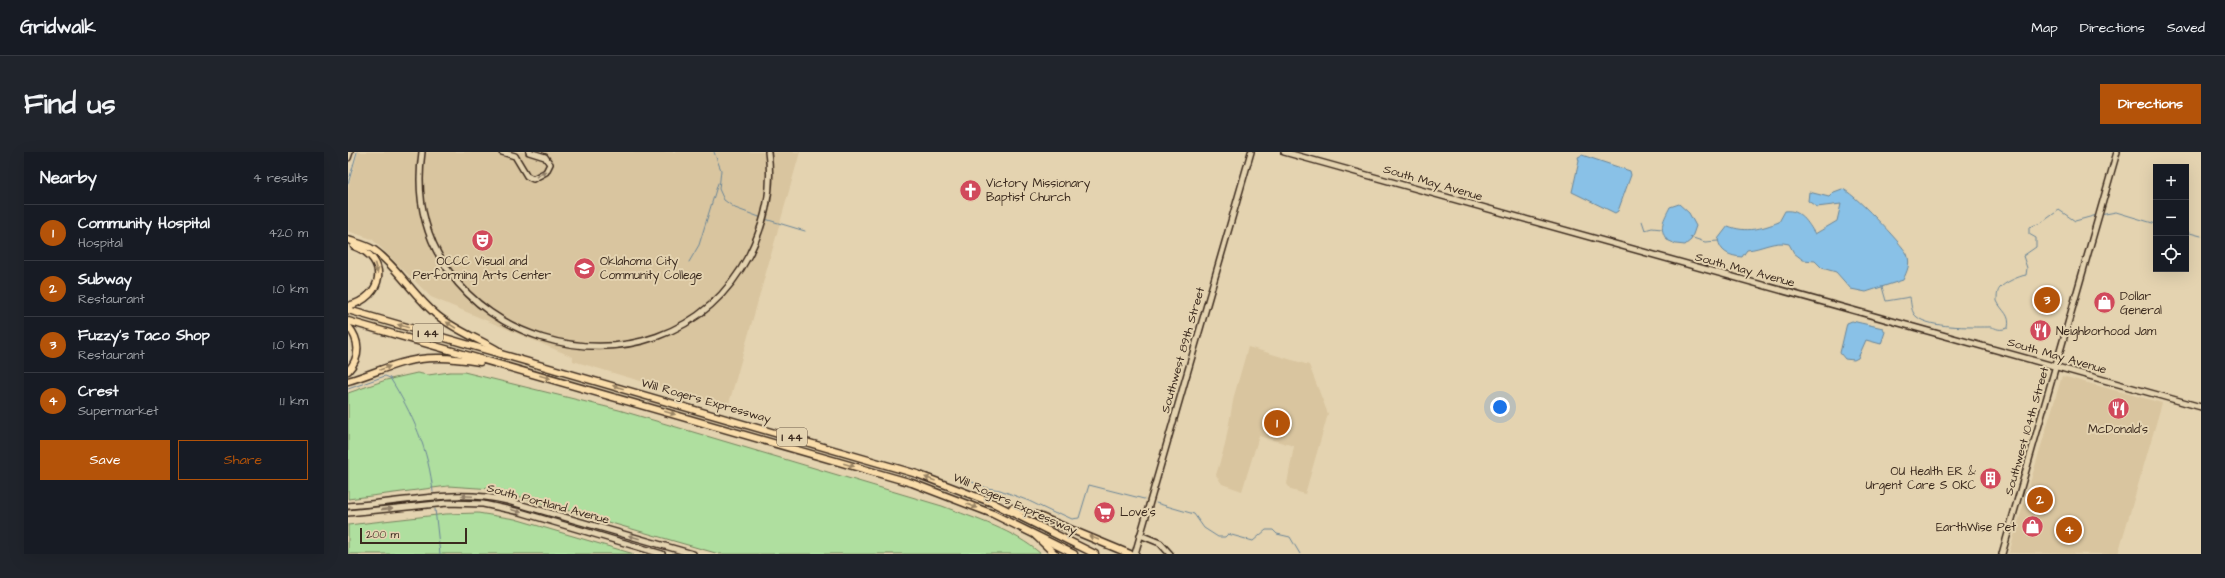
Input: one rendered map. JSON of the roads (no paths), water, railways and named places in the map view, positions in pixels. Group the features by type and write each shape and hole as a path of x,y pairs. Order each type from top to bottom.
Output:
{"highway":[{"path":"348,240 363,245 378,253 422,302 448,323 508,356"},
{"path":"348,244 368,254 376,265 378,276 376,286 369,296 362,302 348,306"},
{"name":"Will Rogers Expressway","path":"348,310 885,464 937,481 993,503 1095,554"},
{"name":"Will Rogers Expressway","path":"348,321 912,483 969,504 1032,532 1074,554"},
{"path":"348,326 356,337 358,349 354,362 348,370"},
{"path":"348,381 400,363 431,358 455,358 508,366"},
{"path":"993,503 1036,515 1130,554"},
{"path":"1032,532 1055,554"}],"main road":[{"path":"348,158 350,152"},
{"path":"422,152 421,190 428,227 439,254 464,289 491,314 523,332 559,343 598,347 633,343 664,333 698,314 724,290 746,261 761,228 768,194 768,152"},
{"path":"502,152 515,156 527,176 533,179 546,172 550,164 546,157 529,152"},
{"name":"Southwest 89th Street","path":"1135,554 1251,152"},
{"name":"South May Avenue","path":"1284,152 2201,407"},
{"name":"Southwest 104th Street","path":"2002,554 2117,152"},
{"name":"South Portland Avenue","path":"348,506 446,496 483,496 508,501 693,554"},
{"name":"South Portland Avenue","path":"348,513 447,503 483,504 526,514 662,554"},
{"path":"1140,536 1160,543 1170,554"}],"water":[{"path":"1582,155 1630,171 1631,175 1618,211 1615,213 1572,192 1579,161 1578,157"},
{"path":"1842,189 1847,191 1876,218 1907,254 1909,264 1903,280 1866,292 1851,289 1836,272 1822,268 1815,261 1803,260 1794,253 1789,244 1778,243 1747,250 1742,257 1729,254 1723,250 1719,243 1718,239 1728,226 1747,230 1766,227 1779,222 1785,211 1800,214 1807,221 1815,234 1837,221 1841,204 1817,207 1808,201 1809,192 1829,197 1834,192"},
{"path":"1679,204 1689,213 1696,226 1691,240 1685,245 1676,244 1667,240 1664,236 1662,227 1670,207"},
{"path":"1852,321 1883,328 1885,332 1881,344 1866,340 1858,358 1854,360 1845,359 1840,353 1847,323"}],"waterway":[{"path":"348,184 357,152"},
{"path":"714,152 721,170 719,189 724,200 735,208 762,218"},
{"path":"689,262 699,245 718,183"},
{"path":"1882,287 1886,301 1910,297 1915,315 1923,321 1951,326 1990,327 1998,329 2008,328 2009,323 2007,316 1997,301 1998,292 1999,289 2005,284 2026,275 2027,268 2023,256 2036,247 2036,238 2029,234 2029,227 2041,223 2059,210 2075,221 2097,215"},
{"path":"2100,215 2116,212 2153,223"},
{"path":"765,219 805,231"},
{"path":"1642,221 1645,230 1652,228 1662,229"},
{"path":"2189,233 2201,236"},
{"path":"1690,237 1705,242 1718,241"},
{"path":"348,389 385,376 390,378 418,432 428,461 433,492"},
{"path":"955,475 987,488 1000,490 1029,501 1056,514 1059,513 1072,519 1079,518 1089,485 1144,499"},
{"path":"1156,503 1194,514 1204,528 1218,537 1225,537 1228,534 1253,541 1266,530 1273,530 1277,534 1290,537 1300,554"},
{"path":"435,509 440,554"}],"place":[{"name":"Victory Missionary Baptist Church","path":"971,190"},
{"name":"OCCC Visual and Performing Arts Center","path":"482,240"},
{"name":"Oklahoma City Community College","path":"584,268"},
{"name":"Fuzzy's Taco Shop","path":"2047,300"},
{"name":"Dollar General","path":"2105,303"},
{"name":"Neighborhood Jam","path":"2040,331"},
{"name":"McDonald's","path":"2118,408"},
{"name":"Community Hospital","path":"1277,423"},
{"name":"OU Health ER & Urgent Care S OKC","path":"1991,478"},
{"name":"Subway","path":"2040,500"},
{"name":"Love's","path":"1104,512"},
{"name":"EarthWise Pet","path":"2032,527"},
{"name":"Crest","path":"2069,530"}]}
